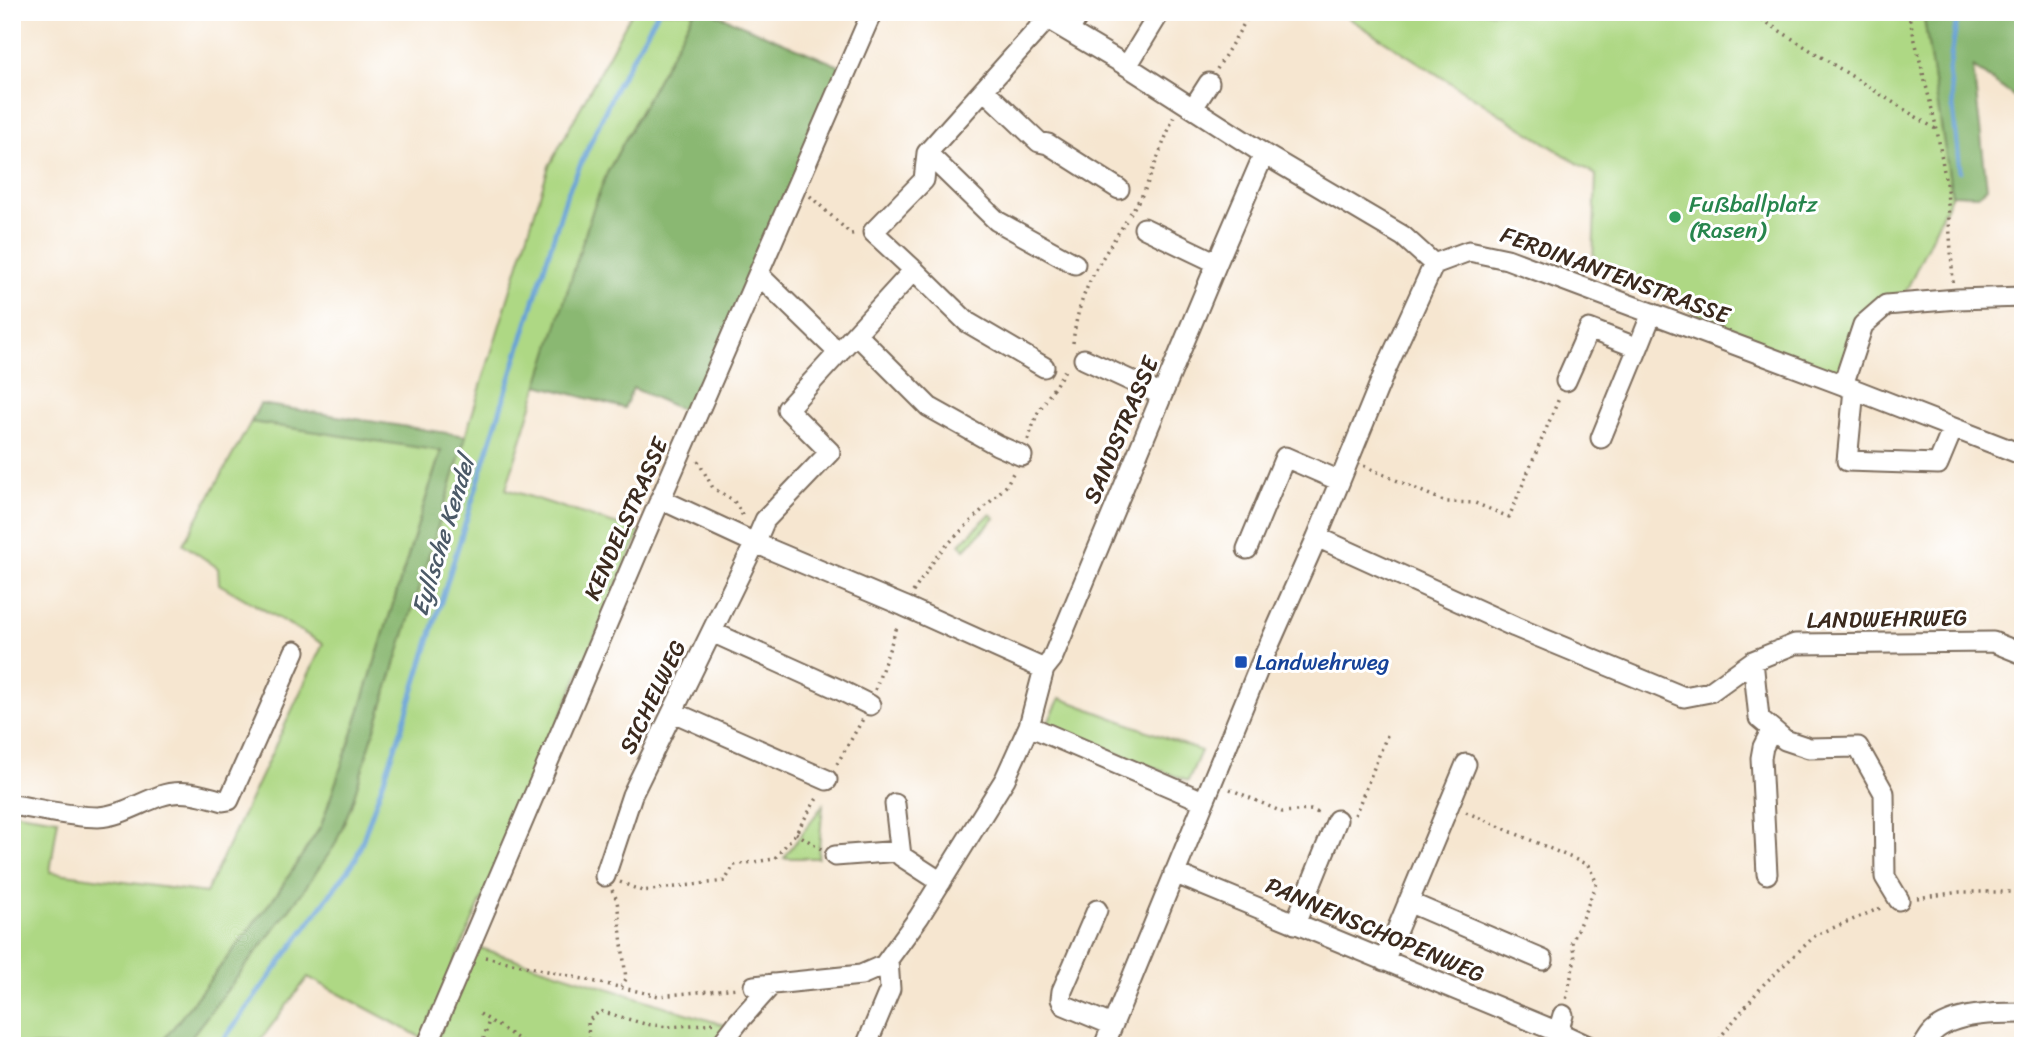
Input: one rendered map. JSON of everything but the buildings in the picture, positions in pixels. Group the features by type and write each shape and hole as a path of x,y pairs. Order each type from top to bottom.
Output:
{"street":[{"name":"KENDELSTRASSE","path":"427,1046 640,544 872,12"},
{"path":"1069,31 1080,12"},
{"path":"1127,66 1160,12"},
{"path":"1044,367 967,322 873,232 925,180 927,153 984,90 1041,16 1127,66 1264,154 1403,236 1434,264 1385,371 1203,801 1104,1046"},
{"path":"1193,108 1209,83"},
{"path":"984,90 1039,142 1119,189"},
{"path":"927,153 997,220 1074,264"},
{"name":"SANDSTRASSE","path":"763,985 861,975 884,965 941,882 1005,779 1029,726 1044,669 1052,659 1264,154"},
{"path":"1144,228 1217,263"},
{"name":"FERDINANTENSTRASSE","path":"1434,264 1469,251 1507,259 2023,455"},
{"path":"758,277 839,353 914,270"},
{"path":"1953,428 1938,464 1847,461 1849,387 1863,325 1886,305 2023,297"},
{"path":"1601,438 1652,313"},
{"path":"1566,382 1589,329 1638,348"},
{"path":"856,334 929,407 1022,456"},
{"name":"SICHELWEG","path":"605,876 632,795 765,520 830,452 787,409 839,353"},
{"path":"1084,359 1162,395"},
{"path":"1247,548 1285,457 1340,481"},
{"path":"660,499 758,536 1044,669"},
{"name":"LANDWEHRWEG","path":"1317,537 1515,627 1684,696 1710,692 1753,661 1795,644 1993,642 2023,654"},
{"path":"712,632 870,705"},
{"path":"12,805 100,817 173,793 188,792 223,801 229,800 295,651"},
{"path":"1753,661 1759,718 1785,740 1809,748 1858,747 1884,793 1885,877 1899,900"},
{"path":"673,712 827,780"},
{"path":"1029,726 1203,801"},
{"path":"1767,874 1761,758 1772,729"},
{"path":"1384,961 1466,764"},
{"path":"895,804 901,856 941,882"},
{"path":"1295,923 1337,820"},
{"path":"835,856 900,851"},
{"name":"PANNENSCHOPENWEG","path":"1174,873 1384,961 1560,1024 1588,1046"},
{"path":"1408,902 1543,960"},
{"path":"1097,910 1061,999 1064,1005 1112,1025"},
{"path":"866,1046 890,989 888,960"},
{"path":"720,1046 763,985"},
{"path":"1923,1046 1933,1031 1956,1019 1997,1013 2023,1013"}],"path":[{"path":"1209,83 1251,12"},
{"path":"1749,12 1937,130"},
{"path":"1908,12 1937,130 1947,189 1953,285 1957,299"},
{"path":"799,184 851,234 873,232"},
{"path":"1119,189 1131,214 1144,228"},
{"path":"1349,459 1446,502 1475,503 1509,516 1566,382"},
{"path":"684,448 696,457 713,488 734,501 758,536"},
{"path":"605,876 642,891 725,881 734,865 774,859 796,833 870,705 904,606"},
{"path":"1212,781 1282,812 1311,810 1351,825 1388,733"},
{"path":"1449,804 1588,865 1597,883 1572,942 1575,958 1560,1024"},
{"path":"796,833 835,856"},
{"path":"605,876 617,901 626,979 621,987"},
{"path":"1717,1046 1722,1035 1764,984 1816,935 1899,900 1960,892 2023,892"},
{"path":"468,952 659,996 763,985"},
{"path":"589,1046 589,1021 600,1011 645,1024 669,1027 738,1021"},
{"path":"480,1014 529,1046"},
{"path":"482,1046 489,1020"}],"green space":[{"path":"632,12 694,12 607,173 593,209 506,489 640,532 422,1038 308,977 256,1046 184,1046 301,894 351,806 549,166"},
{"path":"694,12 711,12 842,67 691,414 633,388 624,408 538,385 593,209 607,173"},
{"path":"1339,12 1923,12 1952,194 1906,291 1899,301 1863,329 1843,385 1593,263 1596,175"},
{"path":"1923,12 2023,12 2023,103 1973,67 1987,188 1978,195 1952,194"},
{"path":"260,404 466,436 351,806 335,845 301,894 184,1046 159,1046 279,891 321,826 441,451 251,422"},
{"path":"251,422 441,450 321,826 279,891 159,1046 12,1046 12,812 58,819 50,872 206,893 323,644 219,584 218,568 183,544"},
{"path":"990,514 995,518 965,549 960,544"},
{"path":"1060,698 1201,751 1188,781 1046,726"},
{"path":"823,805 818,858 784,858"},
{"path":"477,947 737,1029 725,1046 434,1046"}],"waterway":[{"name":"Eyllsche Kendel","path":"219,1046 356,859 402,728 567,194 616,87 658,12"},
{"path":"1958,12 1949,70 1960,171"}],"place":[{"name":"Fußballplatz (Rasen)","path":"1675,217"},
{"name":"Landwehrweg","path":"1241,662"}]}
